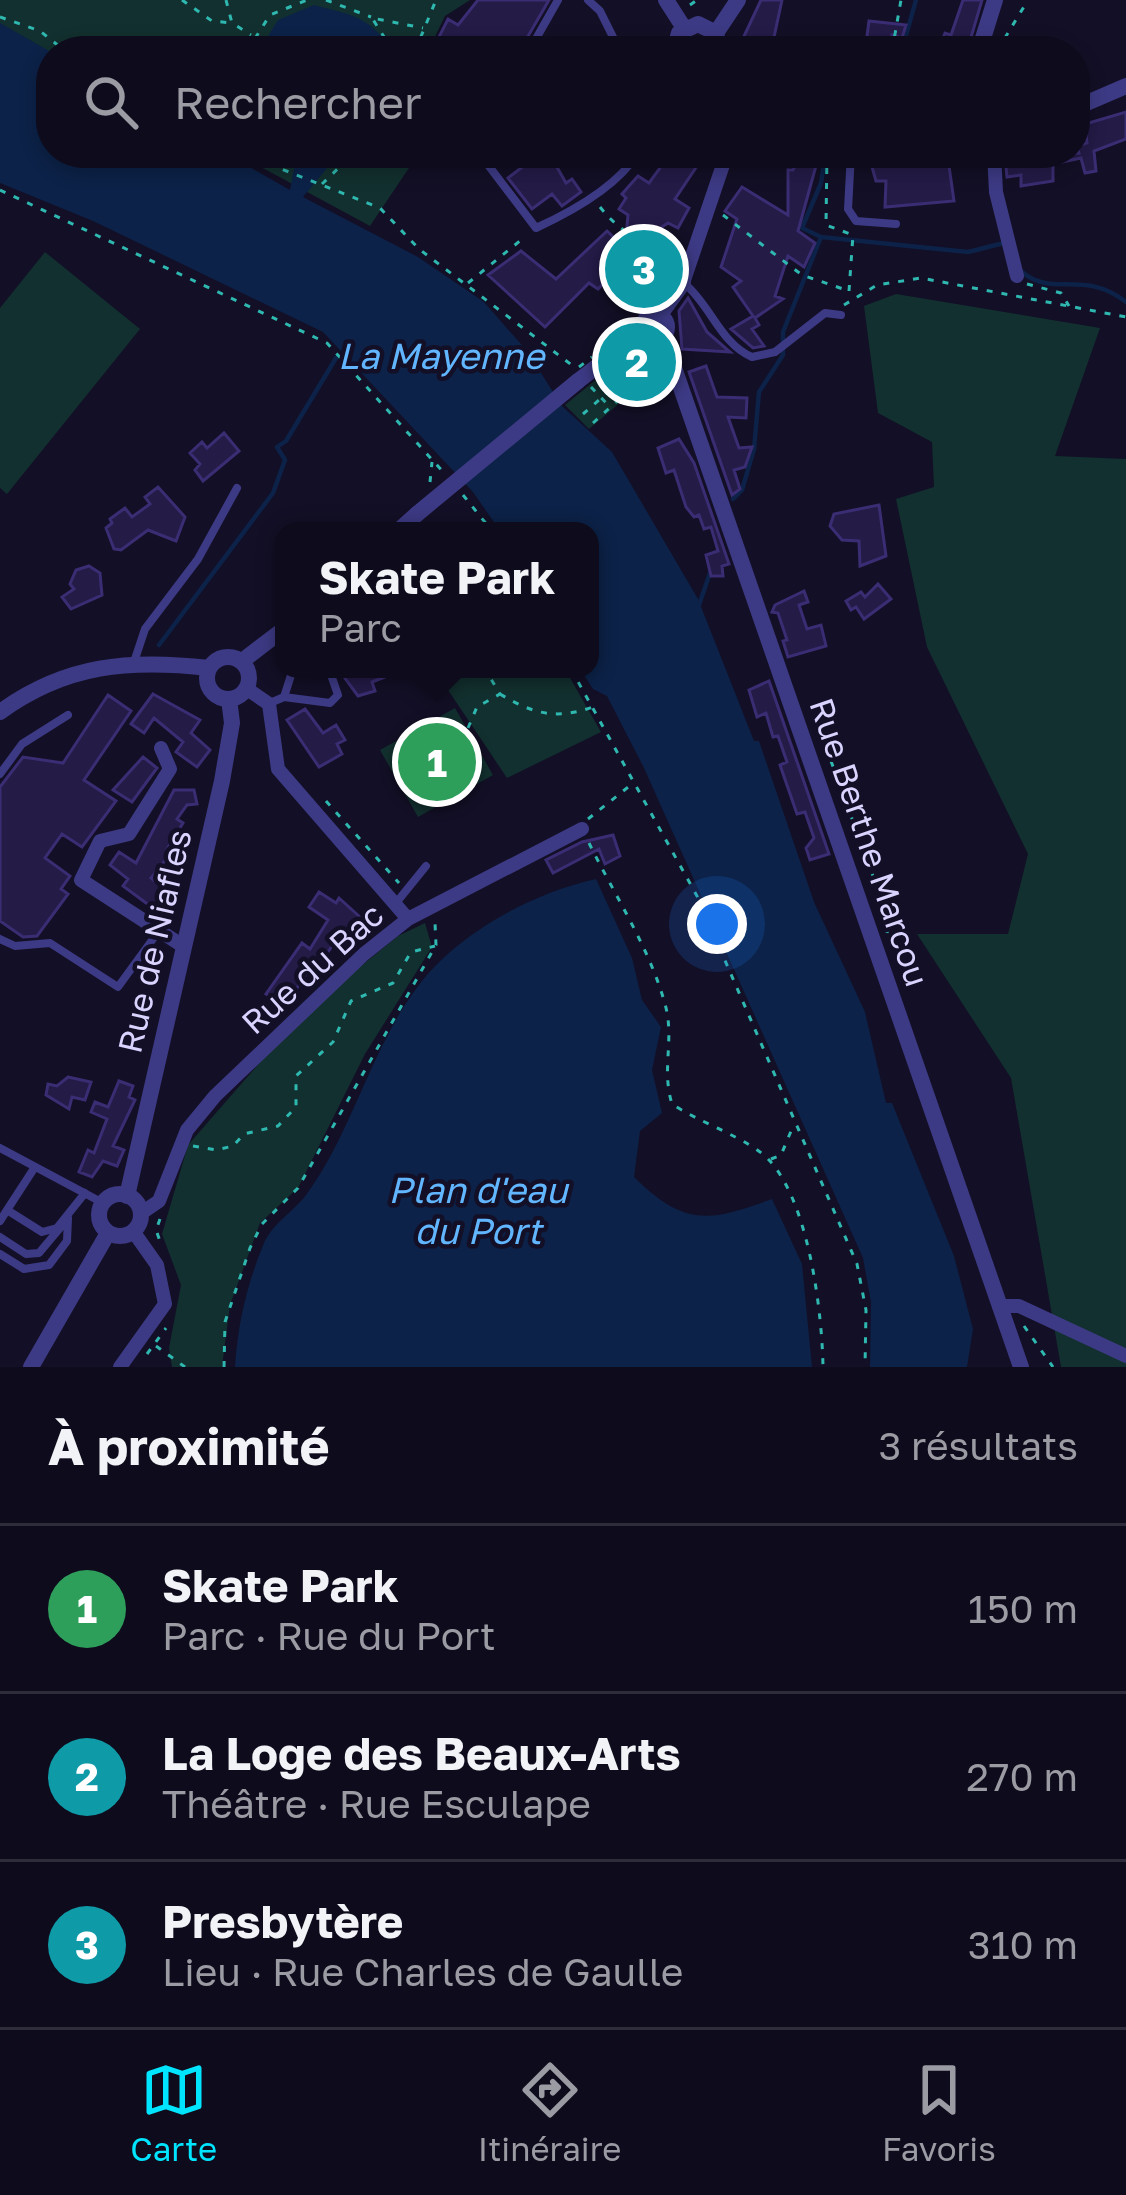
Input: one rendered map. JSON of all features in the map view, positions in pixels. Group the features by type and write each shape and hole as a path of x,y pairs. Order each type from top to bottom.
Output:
{"street":[{"path":"666,0 685,28"},
{"path":"721,36 738,0"},
{"path":"984,36 995,0"},
{"path":"681,36 685,28 698,24 711,36"},
{"path":"1090,102 1126,86"},
{"path":"408,522 643,331 648,317 659,316 683,283 723,168"},
{"path":"995,168 996,192 1017,276"},
{"name":"Rue Berthe Marcou","path":"659,316 667,327 666,345 1021,1367"},
{"path":"643,331 666,345"},
{"path":"0,712 29,691 75,670 134,662 209,668 224,657 242,661 275,636"},
{"path":"209,668 210,689 229,699 247,689 250,677 242,661"},
{"path":"247,689 269,704 278,769 408,919"},
{"name":"Rue de Niafles","path":"127,1196 225,762 232,723 229,699"},
{"path":"161,748 170,769 160,786 129,834 100,841 81,873 82,880 183,946"},
{"name":"Rue du Bac","path":"137,1222 160,1201 182,1144 215,1096 259,1050 408,919 582,829"},
{"path":"108,1233 100,1222 103,1203 114,1195 127,1196 158,1265 165,1304 120,1367"},
{"path":"31,1367 108,1233 137,1222"},
{"path":"999,1306 1019,1306 1126,1357"}],"lane":[{"path":"538,36 558,0"},
{"path":"588,0 600,11 612,36"},
{"path":"490,168 536,228 591,196 622,168"},
{"path":"850,168 848,209 856,221 896,224"},
{"path":"683,283 743,353 752,357 775,352 813,320 839,313"},
{"path":"134,662 145,629 198,559 237,488"},
{"path":"284,697 290,678"},
{"path":"269,704 284,697 330,703 338,695 334,678"},
{"path":"0,774 22,744 68,715"},
{"path":"394,904 426,866"},
{"path":"0,939 15,946 50,943 118,987 159,931"},
{"path":"0,1148 33,1170 103,1203"},
{"path":"0,1221 33,1170"},
{"path":"0,1237 26,1254 39,1253 85,1193"},
{"path":"7,1210 42,1232 57,1228 68,1217"},
{"path":"0,1253 25,1269 49,1265 68,1241 68,1217"}],"path":[{"path":"182,0 212,21 232,23 252,36 270,15 307,0"},
{"path":"226,0 232,23"},
{"path":"326,0 372,18 423,28"},
{"path":"420,36 436,0"},
{"path":"690,5 697,0"},
{"path":"895,36 901,0"},
{"path":"1006,36 1028,0"},
{"path":"0,17 46,36"},
{"path":"372,18 383,36"},
{"path":"283,168 380,208 419,249 581,377 610,408"},
{"path":"322,184 339,168"},
{"path":"827,168 826,225 853,236 849,300"},
{"path":"0,190 327,344 432,458 429,490"},
{"path":"591,196 623,236 657,243 691,263"},
{"path":"712,206 802,275 849,291"},
{"path":"467,284 536,228"},
{"path":"1017,276 1023,283 1061,293 1070,307"},
{"path":"839,313 849,300 877,286 921,278 1126,317"},
{"path":"593,423 632,388 666,345"},
{"path":"583,414 623,379 632,388"},
{"path":"490,678 500,694 535,712 563,717 592,707"},
{"path":"577,678 697,896 857,1264 866,1310 865,1367"},
{"path":"468,728 477,707 500,694"},
{"path":"632,784 609,798 582,829 665,1000 672,1034 664,1078 672,1104 769,1160 792,1200 808,1253 823,1367"},
{"path":"317,791 407,893"},
{"path":"224,1367 225,1322 250,1248 262,1224 298,1188 436,945 434,906"},
{"path":"182,1144 215,1150 286,1120 296,1107 296,1076 333,1042 351,1001 393,983 411,952 436,945"},
{"path":"769,1160 781,1155 794,1122"},
{"path":"155,1346 185,1367"}],"green space":[{"path":"0,0 470,0 445,16 435,36 36,36 36,48 0,30"},
{"path":"263,168 409,168 370,226"},
{"path":"45,252 140,329 7,494 0,488 0,308"},
{"path":"896,294 1100,328 1055,456 1126,459 1126,1367 1061,1367 1011,1078 917,934 1008,934 1028,854 927,647 896,499 934,487 932,442 878,413 864,306"},
{"path":"621,359 646,381 589,429 565,405"},
{"path":"440,678 570,678 601,732 507,778"},
{"path":"455,708 493,775 418,817 380,750"},
{"path":"425,923 432,947 365,1054 298,1188 260,1223 230,1305 222,1367 172,1367 169,1348 181,1285 162,1234 188,1145 277,1043 345,979 398,936"}],"water":[{"path":"314,5 352,16 381,36 268,36 278,20"},
{"name":"La Mayenne","path":"0,23 36,43 36,168 251,168 290,190 294,168 327,168 303,197 418,257 484,302 527,351 562,406 612,452 698,599 754,741 759,741 814,902 865,1012 886,1103 892,1103 954,1256 973,1329 967,1367 870,1367 871,1302 863,1258 644,768 607,696 593,689 586,678 599,678 599,522 494,522 473,492 323,332 93,221 0,183"},
{"name":"Plan d'eau du Port","path":"596,879 632,958 642,1000 661,1027 652,1070 662,1113 640,1131 634,1177 668,1205 698,1215 731,1212 772,1199 802,1264 812,1367 235,1367 244,1304 264,1243 325,1166 387,1037 425,977 466,939 500,917 537,898"}],"building":[{"path":"478,0 549,0 528,36 440,36 448,19 458,25"},
{"path":"761,0 782,0 774,36 744,36"},
{"path":"963,0 982,0 971,36 944,36 951,35"},
{"path":"869,21 906,25 903,36 867,36"},
{"path":"1126,112 1126,139 1094,151 1096,171 1085,173 1084,168 1090,168 1090,123"},
{"path":"521,168 558,168 566,183 572,179 581,192 562,206 552,194 532,209 508,178"},
{"path":"660,168 696,168 675,199 689,208 678,228 668,223 637,243 667,276 653,291 623,263 598,289 589,283 545,327 488,275 521,251 556,279 607,231 625,248 628,215 619,209 626,198 622,194 638,176 649,183"},
{"path":"815,168 798,231 815,243 804,267 788,256 775,296 783,299 755,318 759,325 752,329 764,346 753,348 731,329 753,316 733,287 741,281 721,267 737,219 725,211 742,187 788,215 788,170"},
{"path":"872,168 949,168 954,201 885,207 886,181 876,181"},
{"path":"1006,168 1053,168 1053,181 1021,186 1021,175 1007,177"},
{"path":"688,298 707,332 730,352 682,349 679,311"},
{"path":"706,366 717,397 747,398 746,418 728,417 739,448 752,447 745,467 734,470 740,489 732,495 689,372"},
{"path":"224,433 239,451 203,481 195,470 200,464 190,453 202,442 207,448"},
{"path":"679,439 694,463 729,564 722,566 723,576 711,576 706,555 718,551 711,527 704,529 699,515 694,517 686,507 674,470 666,473 658,448"},
{"path":"158,487 185,517 176,541 148,530 121,550 114,549 106,528 110,519 125,508 132,517 150,504 145,497"},
{"path":"879,505 886,556 860,566 859,541 842,540 830,526 834,514"},
{"path":"89,566 100,573 102,595 71,609 62,597 74,589 70,584 76,570"},
{"path":"878,584 891,599 864,619 846,601 861,592 865,597"},
{"path":"804,591 808,602 799,605 807,629 821,625 826,646 788,657 778,613 772,612 775,605"},
{"path":"345,678 382,678 372,682 375,691 358,696"},
{"path":"769,681 829,854 810,860 806,848 814,838 805,812 797,814 780,765 787,762 778,736 773,737 766,713 757,717 749,690"},
{"path":"153,694 200,720 191,733 210,750 197,767 176,752 183,742 154,718 144,733 131,724"},
{"path":"108,695 131,711 84,780 116,801 82,847 62,834 45,858 70,876 61,889 68,894 37,936 23,937 0,921 0,787 23,757 63,763"},
{"path":"305,709 323,733 336,725 345,740 337,744 342,754 319,767 287,720"},
{"path":"143,757 157,768 132,802 113,790"},
{"path":"174,790 194,790 197,804 187,805 177,819 183,823 167,849 172,852 151,878 173,896 161,914 123,886 128,879 110,865 119,852 136,863"},
{"path":"613,835 620,856 605,864 599,849 553,873 546,860 582,842"},
{"path":"319,892 336,903 339,898 361,918 352,935 343,929 319,966 314,963 286,1004 280,1004 266,994 302,943 310,949 328,920 309,907"},
{"path":"68,1077 91,1082 85,1100 72,1097 69,1109 46,1095 48,1084 57,1086"},
{"path":"119,1081 133,1086 129,1097 135,1100 113,1146 124,1150 117,1166 103,1161 92,1177 79,1172 88,1150 94,1153 107,1119 91,1112 95,1102 108,1107"}],"waterway":[{"path":"906,36 916,0"},
{"path":"733,499 742,490 754,449 759,392 783,355 783,332 821,237 802,228 823,168"},
{"path":"821,237 968,252 1004,243"},
{"path":"1022,272 1045,283 1096,287 1126,302"},
{"path":"159,645 273,493 285,460 277,447 286,441 336,358"},
{"path":"699,605 711,570"}],"place":[{"name":"Presbytère","path":"644,269"},
{"name":"La Loge des Beaux-Arts","path":"637,362"},
{"name":"Skate Park","path":"437,762"}]}
